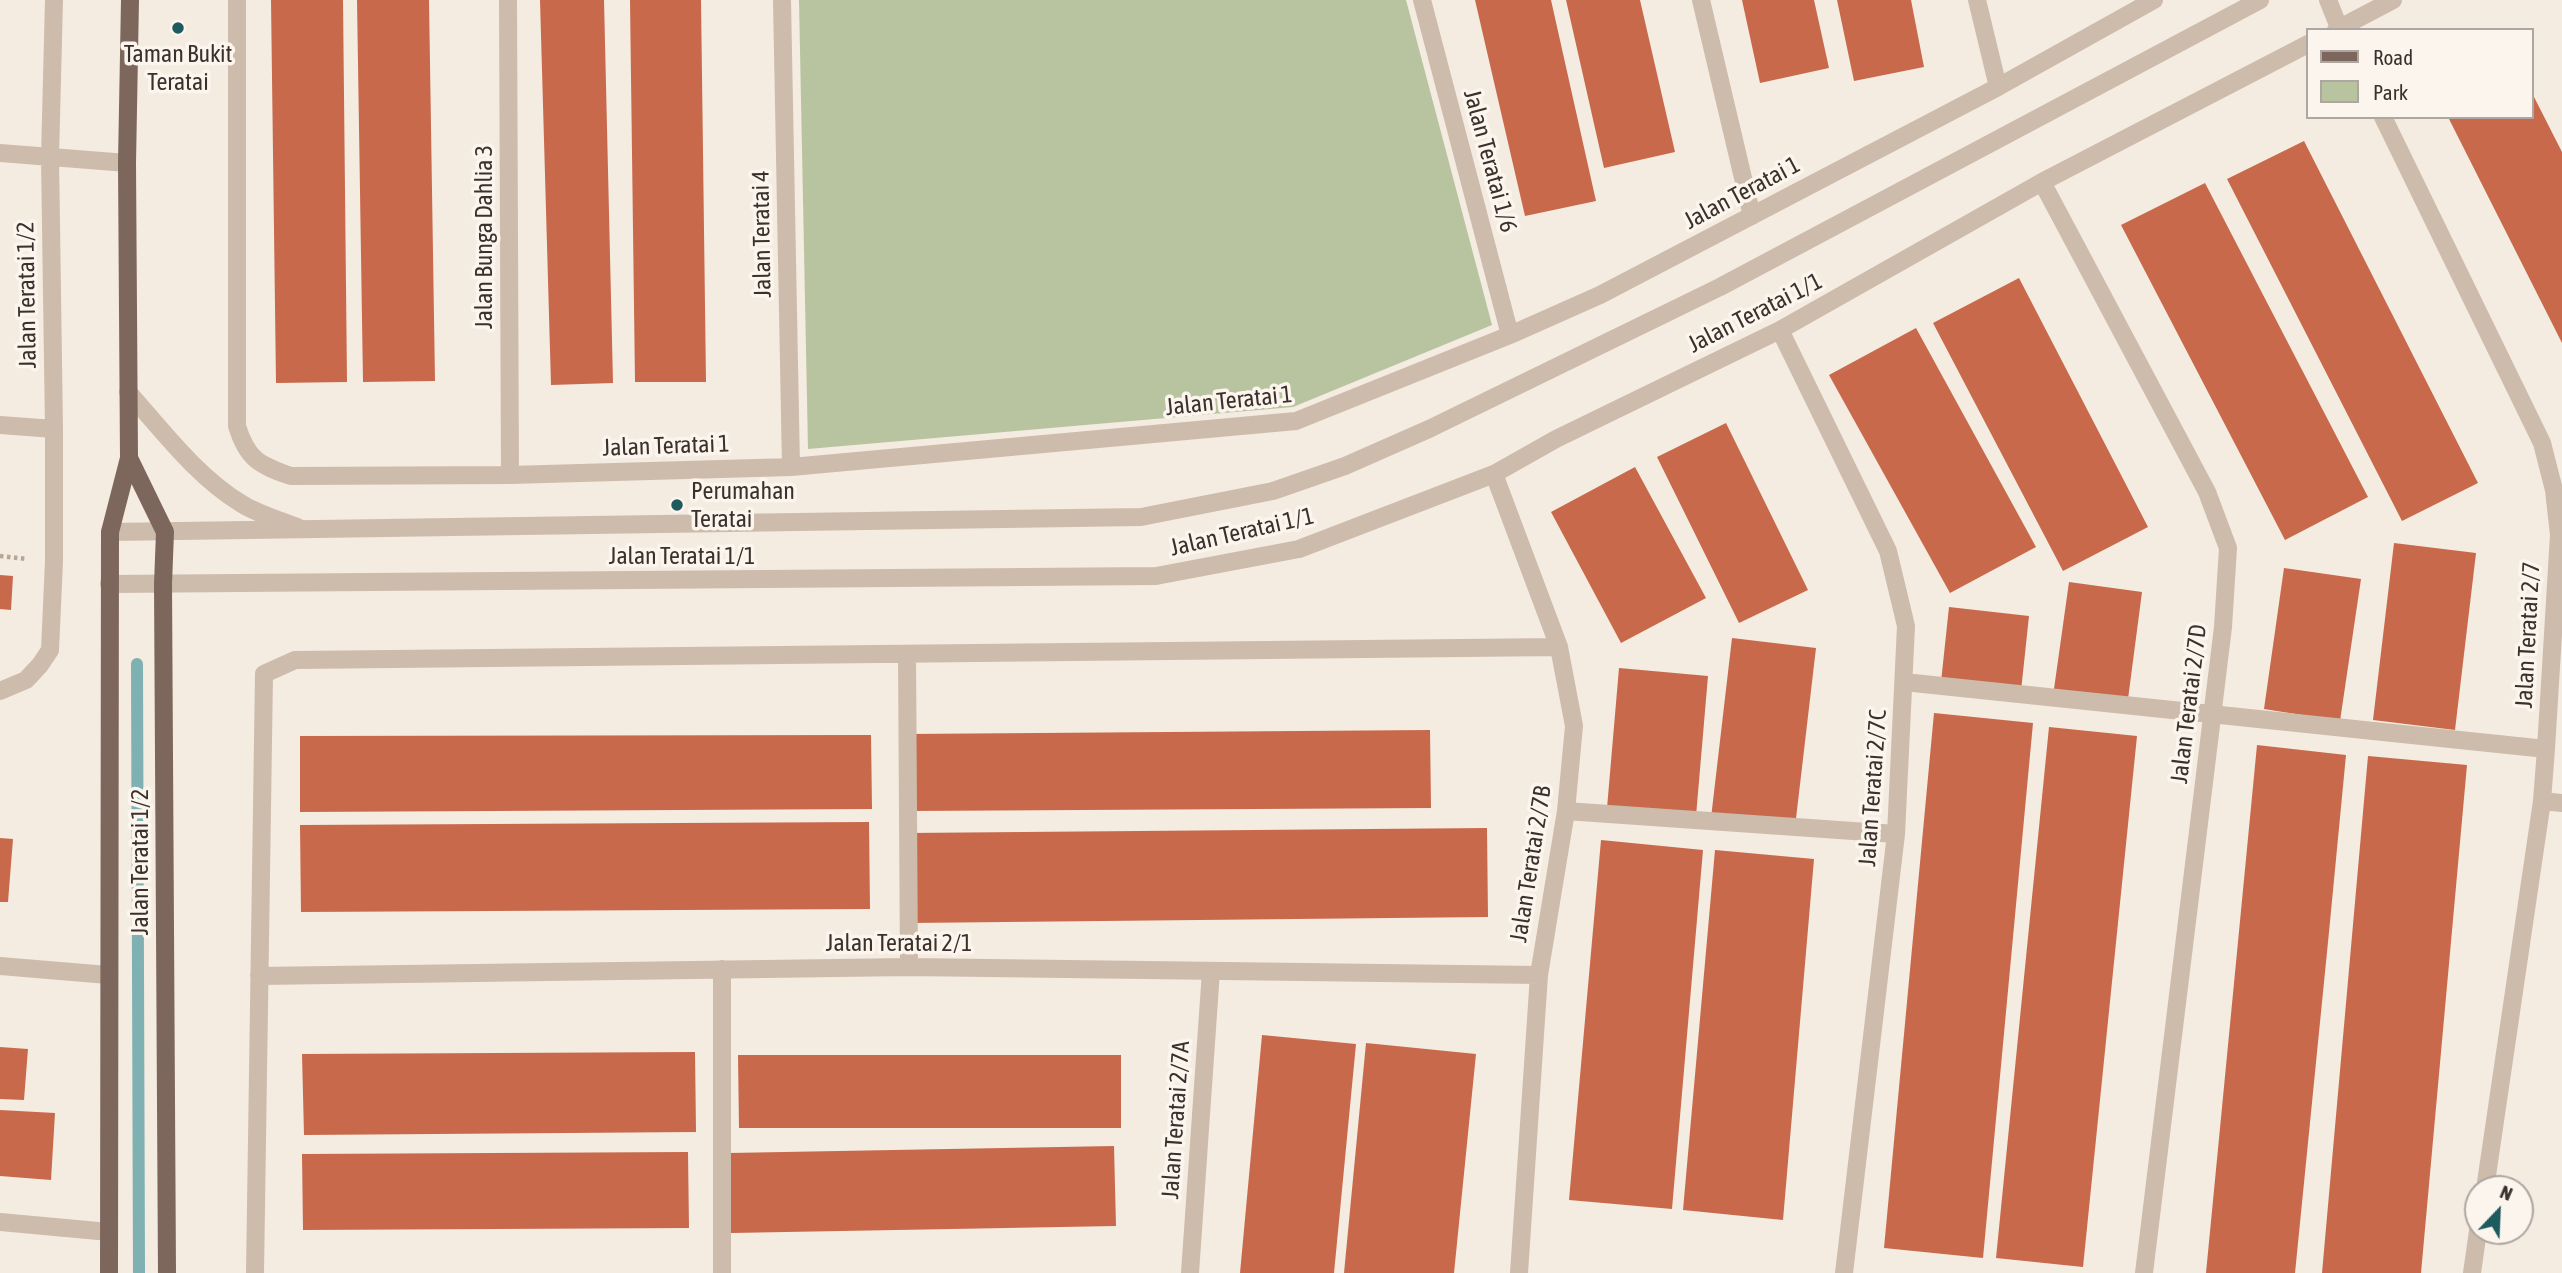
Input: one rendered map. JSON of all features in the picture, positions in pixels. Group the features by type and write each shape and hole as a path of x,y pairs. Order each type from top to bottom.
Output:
{"main road":[{"name":"Jalan Teratai 1/2","path":"109,1273 109,584 110,532 129,458 127,163 130,0"},
{"name":"Jalan Teratai 1/2","path":"129,458 165,532 163,584 167,1273"}],"street":[{"name":"Jalan Teratai 1/2","path":"1,691 26,680 50,650 54,429 50,157 54,0"},
{"name":"Jalan Teratai 1","path":"237,0 237,426 243,445 263,467 291,476 510,475 791,467 1297,421 1510,335 1600,295 1997,87 2154,0"},
{"name":"Jalan Bunga Dahlia 3","path":"508,0 510,475"},
{"name":"Jalan Teratai 4","path":"782,0 791,467"},
{"name":"Jalan Teratai 1/6","path":"1422,0 1510,335"},
{"path":"1701,0 1752,216"},
{"path":"1977,0 1997,87"},
{"name":"Jalan Teratai 1/1","path":"110,532 1141,517 1273,491 1345,466 1429,429 1708,293 2260,0"},
{"path":"2328,0 2338,28"},
{"path":"2340,28 2393,0"},
{"name":"Jalan Teratai 1/1","path":"109,584 1156,576 1300,549 1494,474 1556,439 1780,330 2042,182 2306,45"},
{"name":"Jalan Teratai 2/7","path":"2384,119 2542,443 2554,490 2559,535 2542,801 2487,1175"},
{"path":"0,153 127,163"},
{"name":"Jalan Teratai 2/7D","path":"2042,182 2207,492 2228,548 2223,627 2144,1273"},
{"name":"Jalan Teratai 2/7C","path":"1780,330 1888,551 1906,626 1896,834 1844,1273"},
{"path":"128,392 211,481 243,504 306,530"},
{"path":"0,425 54,429"},
{"name":"Jalan Teratai 2/7B","path":"1494,474 1559,647 1574,726 1566,811 1539,975 1519,1273"},
{"path":"256,1273 264,674 295,660 1559,647"},
{"path":"907,654 909,967"},
{"path":"1905,682 2546,749"},
{"path":"2542,801 2562,803"},
{"path":"1566,811 1896,834"},
{"path":"0,966 108,975"},
{"name":"Jalan Teratai 2/1","path":"259,976 909,967 1539,975"},
{"path":"722,969 722,1273"},
{"name":"Jalan Teratai 2/7A","path":"1190,1273 1211,971"},
{"path":"0,1223 109,1232"},
{"path":"2472,1273 2477,1245"}],"green space":[{"path":"799,0 1406,0 1492,325 1293,407 808,449"}],"building":[{"path":"271,0 343,0 347,382 276,383"},
{"path":"357,0 429,0 435,381 363,382"},
{"path":"540,0 604,0 613,383 551,385"},
{"path":"630,0 701,0 706,382 635,382"},
{"path":"1475,0 1551,0 1596,201 1525,216"},
{"path":"1566,0 1640,0 1675,152 1604,168"},
{"path":"1742,0 1814,0 1829,68 1760,83"},
{"path":"1837,0 1911,0 1924,67 1854,81"},
{"path":"2534,97 2562,152 2562,343 2449,119 2534,119"},
{"path":"2304,141 2478,483 2402,521 2227,179"},
{"path":"2205,183 2368,497 2285,540 2121,225"},
{"path":"2019,278 2148,527 2063,571 1933,323"},
{"path":"1916,328 2036,547 1950,593 1829,375"},
{"path":"1726,423 1808,590 1739,623 1657,457"},
{"path":"1635,467 1706,598 1621,643 1551,512"},
{"path":"2394,543 2476,553 2455,730 2373,720"},
{"path":"2284,568 2361,579 2340,721 2264,709"},
{"path":"0,575 13,576 11,610 0,609"},
{"path":"2069,582 2142,592 2128,699 2054,689"},
{"path":"1949,607 2029,616 2021,691 1941,682"},
{"path":"1732,638 1816,648 1795,827 1711,818"},
{"path":"1619,668 1708,676 1696,816 1607,808"},
{"path":"1934,713 2033,723 1983,1258 1884,1248"},
{"path":"2049,727 2137,736 2083,1267 1996,1258"},
{"path":"1430,730 1431,808 908,811 907,734"},
{"path":"871,735 872,809 300,812 300,736"},
{"path":"2257,745 2346,755 2329,932 2295,1273 2206,1273"},
{"path":"2368,756 2467,765 2421,1273 2322,1273"},
{"path":"869,822 870,909 301,912 300,825"},
{"path":"1487,828 1488,917 909,923 907,833"},
{"path":"0,838 13,839 8,902 0,902"},
{"path":"1601,840 1703,850 1672,1209 1569,1200"},
{"path":"1715,850 1814,859 1783,1220 1683,1210"},
{"path":"1262,1035 1356,1044 1334,1273 1240,1273"},
{"path":"1366,1043 1476,1054 1454,1273 1344,1273"},
{"path":"0,1047 28,1049 24,1100 0,1099"},
{"path":"695,1052 696,1132 304,1135 302,1054"},
{"path":"738,1055 1121,1055 1121,1128 739,1128"},
{"path":"0,1110 55,1113 51,1180 0,1176"},
{"path":"1114,1146 1116,1226 731,1233 729,1153"},
{"path":"688,1152 689,1228 303,1230 302,1154"}],"waterway":[{"path":"137,664 139,1273"}],"place":[{"name":"Taman Bukit Teratai","path":"178,28"},
{"name":"Perumahan Teratai","path":"677,505"}]}
